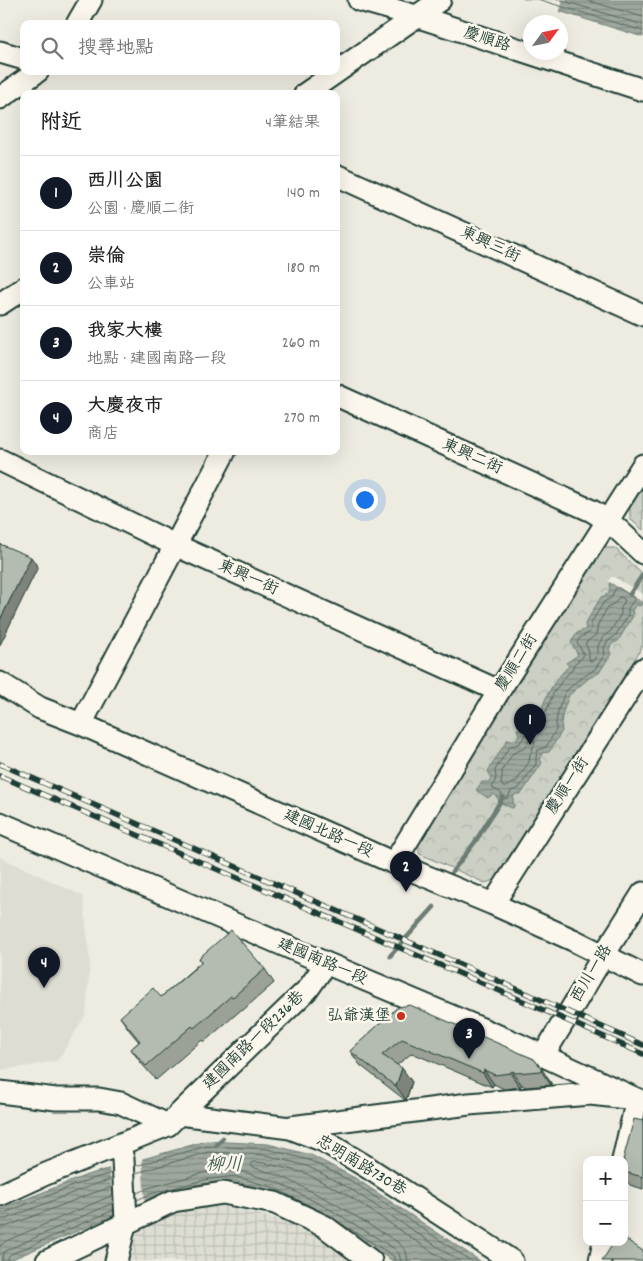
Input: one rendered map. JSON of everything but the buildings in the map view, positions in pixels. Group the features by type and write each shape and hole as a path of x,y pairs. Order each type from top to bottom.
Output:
{"street":[{"path":"79,20 91,0"},
{"name":"慶順路","path":"359,0 416,16 643,90"},
{"path":"340,69 440,0"},
{"path":"0,52 20,58"},
{"path":"0,98 32,75"},
{"path":"311,90 332,75"},
{"name":"東興三街","path":"340,177 643,315"},
{"path":"0,304 20,291"},
{"name":"東興二街","path":"340,397 592,511 607,521 643,553"},
{"path":"81,724 223,455"},
{"name":"東興一街","path":"0,460 175,545 499,691"},
{"name":"慶順二街","path":"394,863 499,691 643,465"},
{"name":"慶順一街","path":"493,904 643,669"},
{"name":"建國北路一段","path":"0,683 40,708 81,724 394,863 493,904 573,940 643,975"},
{"name":"建國北路一段","path":"0,700 11,704 40,708"},
{"name":"建國南路一段","path":"0,823 323,962 405,1007 520,1045 640,1100"},
{"name":"西川一路","path":"543,1056 643,893"},
{"name":"建國南路一段236巷","path":"173,1119 308,989 320,972 323,962"},
{"name":"忠明南路730巷","path":"0,1092 56,1099 99,1099 120,1103 173,1119 290,1128 332,1145 512,1261"},
{"path":"290,1128 469,1104 590,1094 640,1100 624,1156"},
{"name":"忠明南路730巷","path":"0,1194 46,1174 121,1152 173,1119"},
{"path":"116,1261 126,1222 121,1152"},
{"path":"47,1261 173,1201 223,1193 274,1203 283,1207 324,1226 371,1261"},
{"path":"600,1261 603,1246"}],"shaded area":[{"path":"0,857 83,896 90,962 86,1014 58,1060 0,1070"},
{"path":"205,1201 309,1227 352,1261 127,1261 142,1221"}],"green space":[{"path":"643,487 643,530 630,519 630,507"},
{"path":"604,548 615,548 643,575 643,646 495,880 485,883 420,854 416,844"}],"water":[{"path":"523,0 643,0 643,37"},
{"path":"613,579 643,597 643,603 640,606 637,605 632,610 633,616 618,641 612,644 609,649 611,654 599,673 589,678 569,695 563,712 562,731 549,752 542,753 540,759 542,763 522,793 514,795 514,807 512,808 501,803 493,794 488,798 476,790 482,782 489,782 491,777 488,771 507,740 516,740 519,735 517,729 533,730 536,710 541,710 552,686 569,666 566,663 578,655 571,642 577,633 586,629 585,624 601,597 608,594 609,584"},
{"name":"柳川","path":"206,1141 268,1144 311,1155 355,1178 480,1261 393,1261 326,1220 273,1193 234,1181 205,1184 151,1199 8,1261 0,1261 0,1209 87,1175"}],"pier":[{"path":"521,0 563,0 559,14 522,2"},
{"path":"611,577 643,594 643,602 608,581"},
{"path":"142,1157 145,1204 114,1218 109,1166"}],"waterway":[{"path":"630,594 643,574"},
{"path":"452,872 475,842 503,797"},
{"path":"390,956 434,907"},
{"path":"216,1146 223,1138"}],"railway":[{"path":"0,764 643,1045"},
{"path":"0,776 643,1054"}],"place":[{"name":"西川公園","path":"530,745"},
{"name":"崇倫","path":"406,892"},
{"name":"大慶夜市","path":"44,988"},
{"name":"弘爺漢堡","path":"401,1016"},
{"name":"我家大樓","path":"469,1059"}]}
